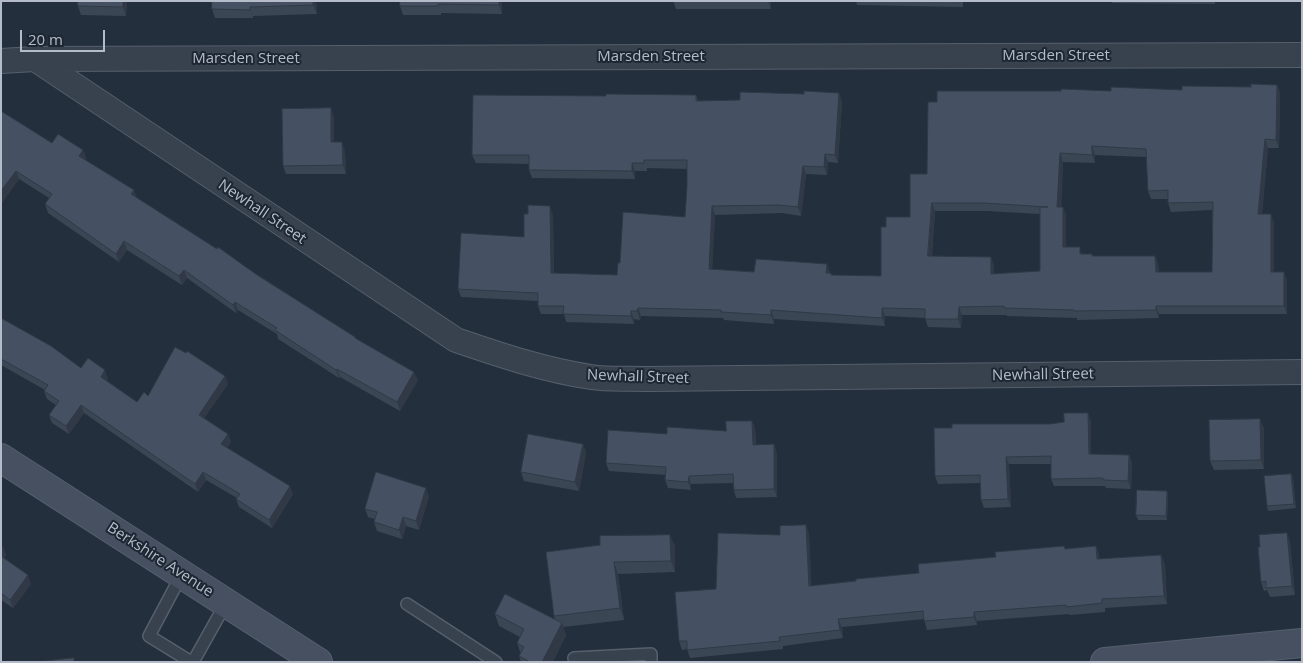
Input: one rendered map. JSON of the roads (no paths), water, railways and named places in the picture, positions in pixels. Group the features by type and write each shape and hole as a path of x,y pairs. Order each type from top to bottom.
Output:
{"main road":[{"name":"Berkshire Avenue","path":"1,458 318,662"},
{"path":"1105,662 1302,643"}],"street":[{"name":"Marsden Street","path":"1,61 35,59 1302,55"},
{"name":"Newhall Street","path":"35,59 456,340 549,369 593,377 649,379 1302,372"}],"lane":[{"path":"182,574 149,636 192,662 226,603"},
{"path":"407,604 496,662"},
{"path":"575,662 574,658 651,654 652,662"}]}
